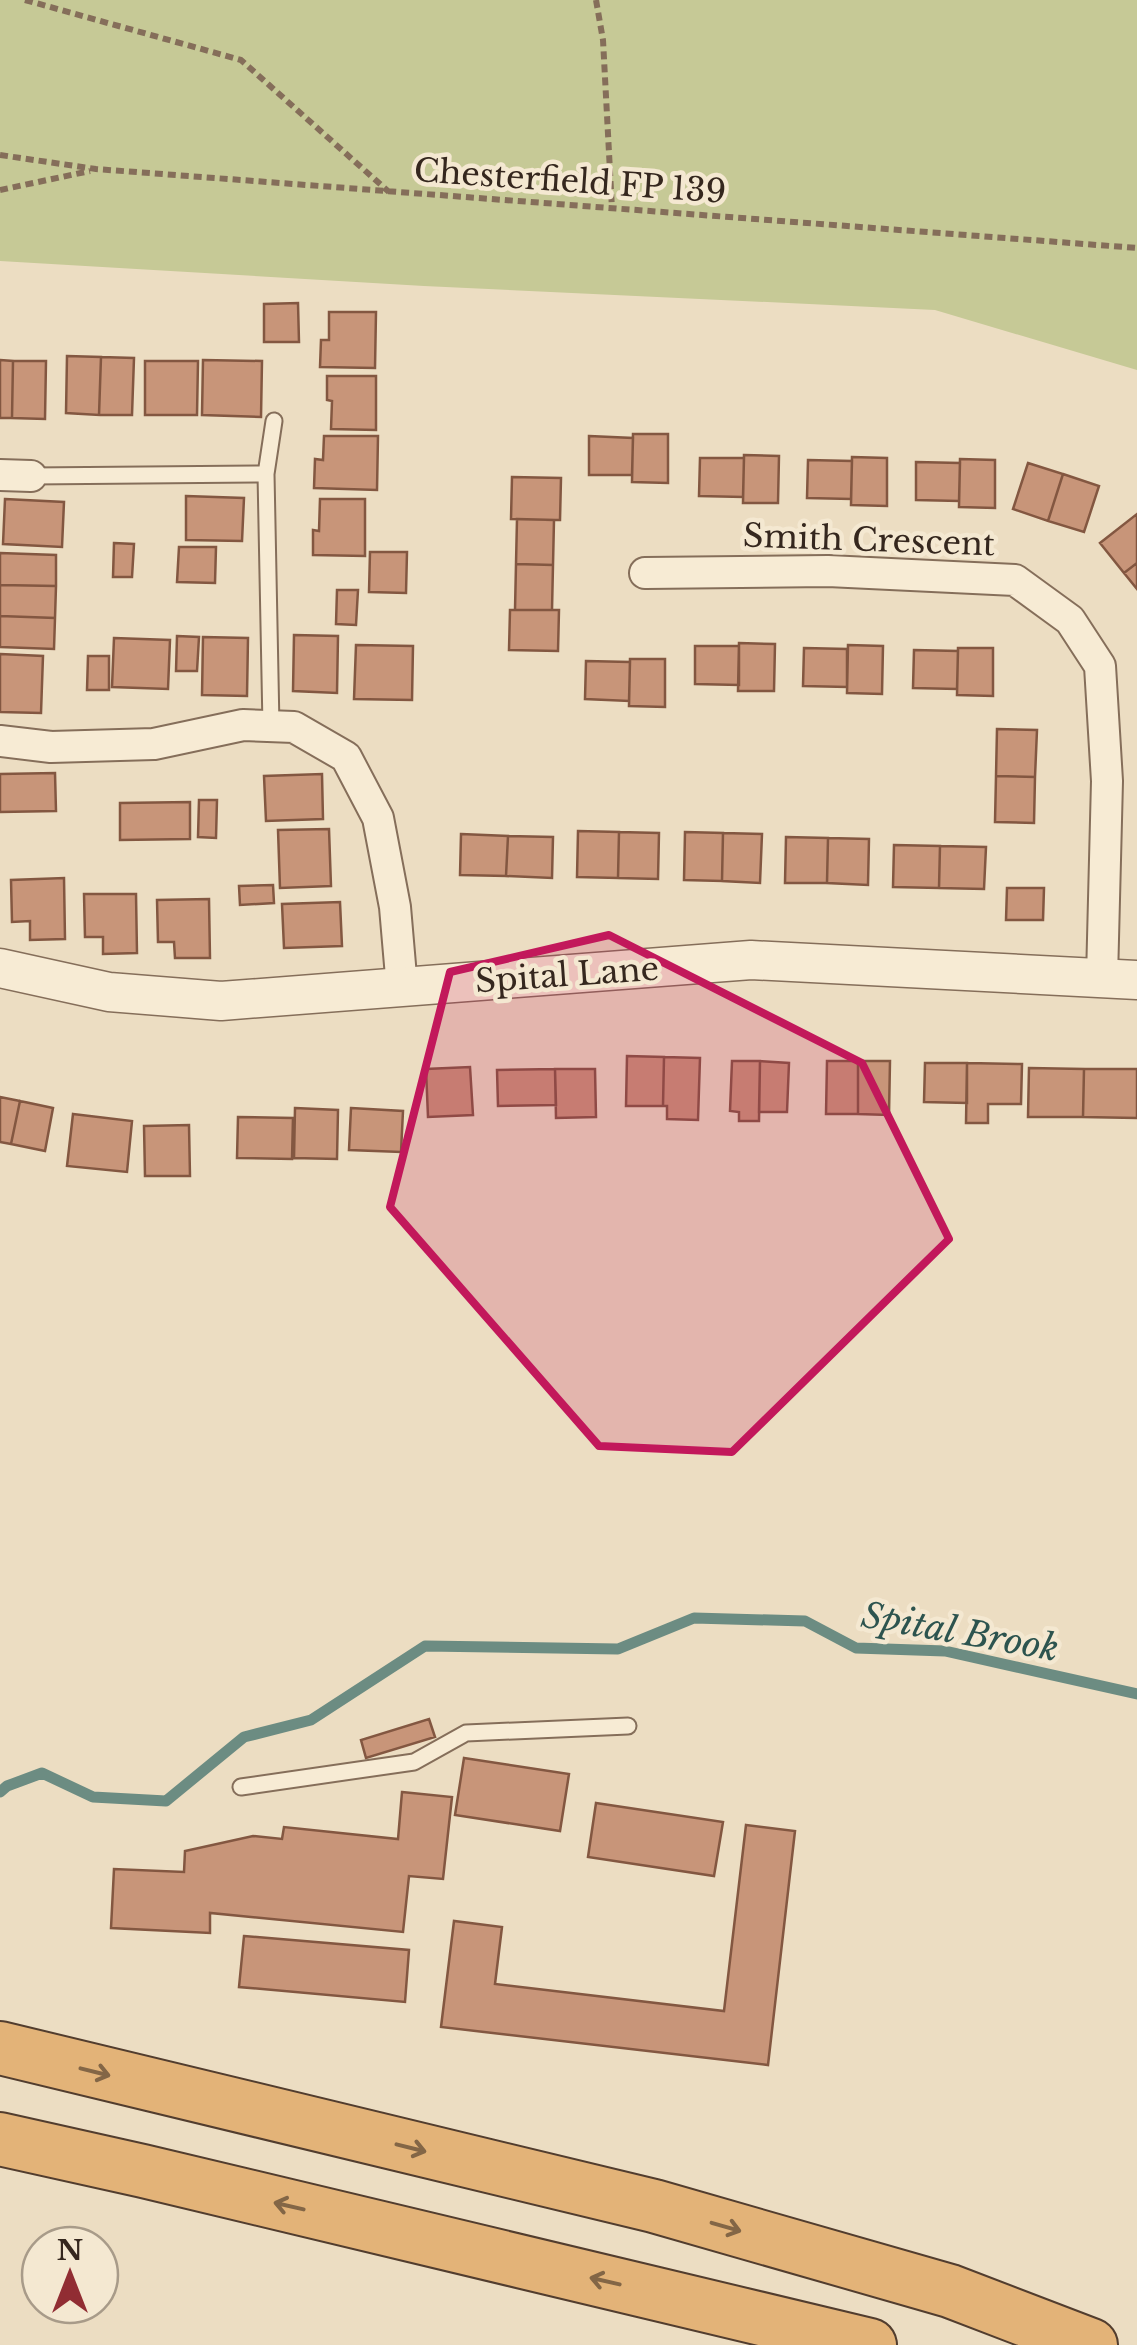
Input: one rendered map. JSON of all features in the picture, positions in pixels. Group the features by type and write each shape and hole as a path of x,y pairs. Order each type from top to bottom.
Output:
{"highway":[{"path":"0,2048 654,2206 950,2291 1092,2345"},
{"path":"0,2139 870,2345"}],"street":[{"path":"0,475 32,476"},
{"name":"Smith Crescent","path":"645,573 828,571 1014,580 1070,620 1100,666 1120,979"},
{"path":"0,741 50,747 154,744 243,725 294,726 346,757 378,818 395,907 402,988"},
{"name":"Spital Lane","path":"0,968 108,992 221,1001 752,960 1120,979"}],"lane":[{"path":"272,726 266,474 274,421"},
{"path":"32,476 266,474"},
{"path":"240,1787 414,1762 466,1734 628,1726"}],"path":[{"path":"25,0 240,60 389,192"},
{"path":"596,0 603,40 612,209"},
{"name":"Chesterfield FP 139","path":"0,156 96,170 1137,248"},
{"path":"0,190 96,170"}],"highlighted area":[{"path":"609,935 862,1063 949,1239 732,1452 599,1446 390,1207 450,972"}],"green space":[{"path":"0,0 1137,0 1137,370 935,310 0,261"}],"building":[{"path":"298,303 299,342 264,342 264,304"},
{"path":"329,312 376,312 375,368 320,367 321,340 329,340"},
{"path":"67,356 101,357 99,415 66,413"},
{"path":"101,357 134,358 132,415 99,415"},
{"path":"0,360 13,361 12,418 0,418"},
{"path":"203,360 262,361 261,417 202,415"},
{"path":"13,361 46,361 45,419 12,418"},
{"path":"145,361 198,361 197,415 145,415"},
{"path":"327,376 376,376 376,430 331,429 332,401 327,400"},
{"path":"633,434 668,434 668,483 632,482"},
{"path":"324,436 378,436 377,490 314,488 315,459 323,460"},
{"path":"589,436 633,438 632,475 589,475"},
{"path":"744,455 779,456 778,503 743,503"},
{"path":"852,457 887,458 887,506 851,505"},
{"path":"700,458 744,458 743,497 699,496"},
{"path":"960,459 995,460 995,508 959,507"},
{"path":"808,460 852,461 851,499 807,498"},
{"path":"916,462 960,463 959,501 916,500"},
{"path":"1028,463 1063,474 1048,521 1013,509"},
{"path":"1063,474 1099,486 1084,532 1048,521"},
{"path":"512,477 561,478 560,520 511,519"},
{"path":"186,496 244,498 242,541 186,540"},
{"path":"5,499 64,502 62,547 3,544"},
{"path":"320,499 365,499 365,556 313,555 313,530 319,531"},
{"path":"1137,514 1137,563 1124,573 1100,543"},
{"path":"517,519 554,520 553,565 516,564"},
{"path":"114,543 134,544 132,577 113,577"},
{"path":"179,547 216,547 215,583 177,582"},
{"path":"370,552 407,552 406,593 369,592"},
{"path":"0,553 56,555 56,586 0,585"},
{"path":"1137,563 1137,589 1124,573"},
{"path":"516,564 553,565 552,610 515,610"},
{"path":"0,585 56,586 55,618 0,616"},
{"path":"337,590 358,590 356,625 336,624"},
{"path":"510,610 559,610 558,651 509,650"},
{"path":"0,616 55,618 54,649 0,647"},
{"path":"294,635 338,636 337,693 293,691"},
{"path":"177,636 199,637 197,671 176,671"},
{"path":"203,637 248,638 247,696 202,695"},
{"path":"114,638 170,640 168,689 112,687"},
{"path":"739,643 775,644 774,691 738,691"},
{"path":"356,645 413,646 412,700 354,699"},
{"path":"848,645 883,646 882,694 847,693"},
{"path":"695,646 739,646 739,685 695,684"},
{"path":"804,648 847,649 847,687 803,686"},
{"path":"958,648 993,648 993,696 957,695"},
{"path":"914,650 958,651 957,689 913,688"},
{"path":"0,654 43,656 41,713 0,712"},
{"path":"88,656 109,656 109,690 87,690"},
{"path":"630,659 665,659 665,707 629,706"},
{"path":"586,661 630,662 629,701 585,699"},
{"path":"997,729 1037,730 1035,777 996,776"},
{"path":"55,773 56,811 0,812 0,774"},
{"path":"322,774 323,819 266,821 264,776"},
{"path":"996,776 1035,777 1034,823 995,822"},
{"path":"199,800 217,800 216,838 198,837"},
{"path":"190,802 190,839 120,840 120,803"},
{"path":"329,829 331,886 280,888 278,830"},
{"path":"578,831 619,832 618,878 577,877"},
{"path":"619,832 659,833 658,879 618,878"},
{"path":"685,832 723,833 722,881 684,880"},
{"path":"723,833 762,834 760,883 722,881"},
{"path":"461,834 508,836 506,876 460,875"},
{"path":"508,836 553,837 552,878 506,876"},
{"path":"786,837 828,838 827,883 785,883"},
{"path":"828,838 869,839 868,885 827,883"},
{"path":"894,845 940,846 939,888 893,887"},
{"path":"940,846 986,847 984,889 939,888"},
{"path":"64,878 65,939 30,940 30,921 12,922 11,880"},
{"path":"273,885 274,903 240,905 239,886"},
{"path":"1007,888 1044,888 1043,920 1006,920"},
{"path":"84,894 136,894 137,953 103,954 103,937 85,937"},
{"path":"209,899 210,958 175,958 174,942 158,942 157,900"},
{"path":"340,902 342,946 284,948 282,904"},
{"path":"627,1056 664,1057 663,1106 626,1106"},
{"path":"664,1057 700,1058 698,1120 667,1119 667,1106 663,1106"},
{"path":"732,1061 760,1061 759,1121 739,1121 739,1112 730,1111"},
{"path":"760,1061 789,1063 787,1112 759,1112"},
{"path":"827,1061 858,1061 858,1114 826,1114"},
{"path":"858,1061 890,1061 889,1115 858,1114"},
{"path":"925,1063 967,1063 967,1103 924,1102"},
{"path":"967,1063 1022,1064 1021,1104 988,1104 988,1123 966,1123"},
{"path":"470,1067 473,1115 428,1117 426,1069"},
{"path":"1029,1068 1084,1069 1083,1117 1028,1117"},
{"path":"555,1069 556,1105 498,1106 497,1070"},
{"path":"555,1069 595,1069 596,1117 556,1118"},
{"path":"1084,1069 1137,1069 1137,1118 1083,1117"},
{"path":"0,1097 20,1101 11,1144 0,1142"},
{"path":"20,1101 53,1108 45,1151 11,1144"},
{"path":"295,1108 338,1110 337,1159 294,1158"},
{"path":"351,1108 403,1111 401,1152 349,1150"},
{"path":"73,1114 132,1121 127,1172 67,1166"},
{"path":"238,1117 293,1118 292,1159 237,1158"},
{"path":"189,1125 190,1176 145,1176 144,1126"},
{"path":"429,1719 435,1737 366,1758 361,1740"},
{"path":"464,1758 569,1774 560,1831 455,1815"},
{"path":"402,1792 452,1797 443,1879 409,1876 403,1932 210,1913 210,1933 111,1928 114,1869 184,1872 185,1851 253,1836 282,1839 284,1827 398,1839"},
{"path":"596,1803 723,1822 714,1876 588,1857"},
{"path":"746,1825 795,1831 768,2065 441,2027 454,1921 502,1927 495,1984 724,2011"},
{"path":"244,1936 409,1950 405,2002 239,1987"}],"waterway":[{"name":"Spital Brook","path":"0,1792 42,1773 93,1797 166,1801 244,1737 311,1720 425,1646 618,1649 694,1618 805,1621 856,1648 945,1651 1137,1694"}]}
